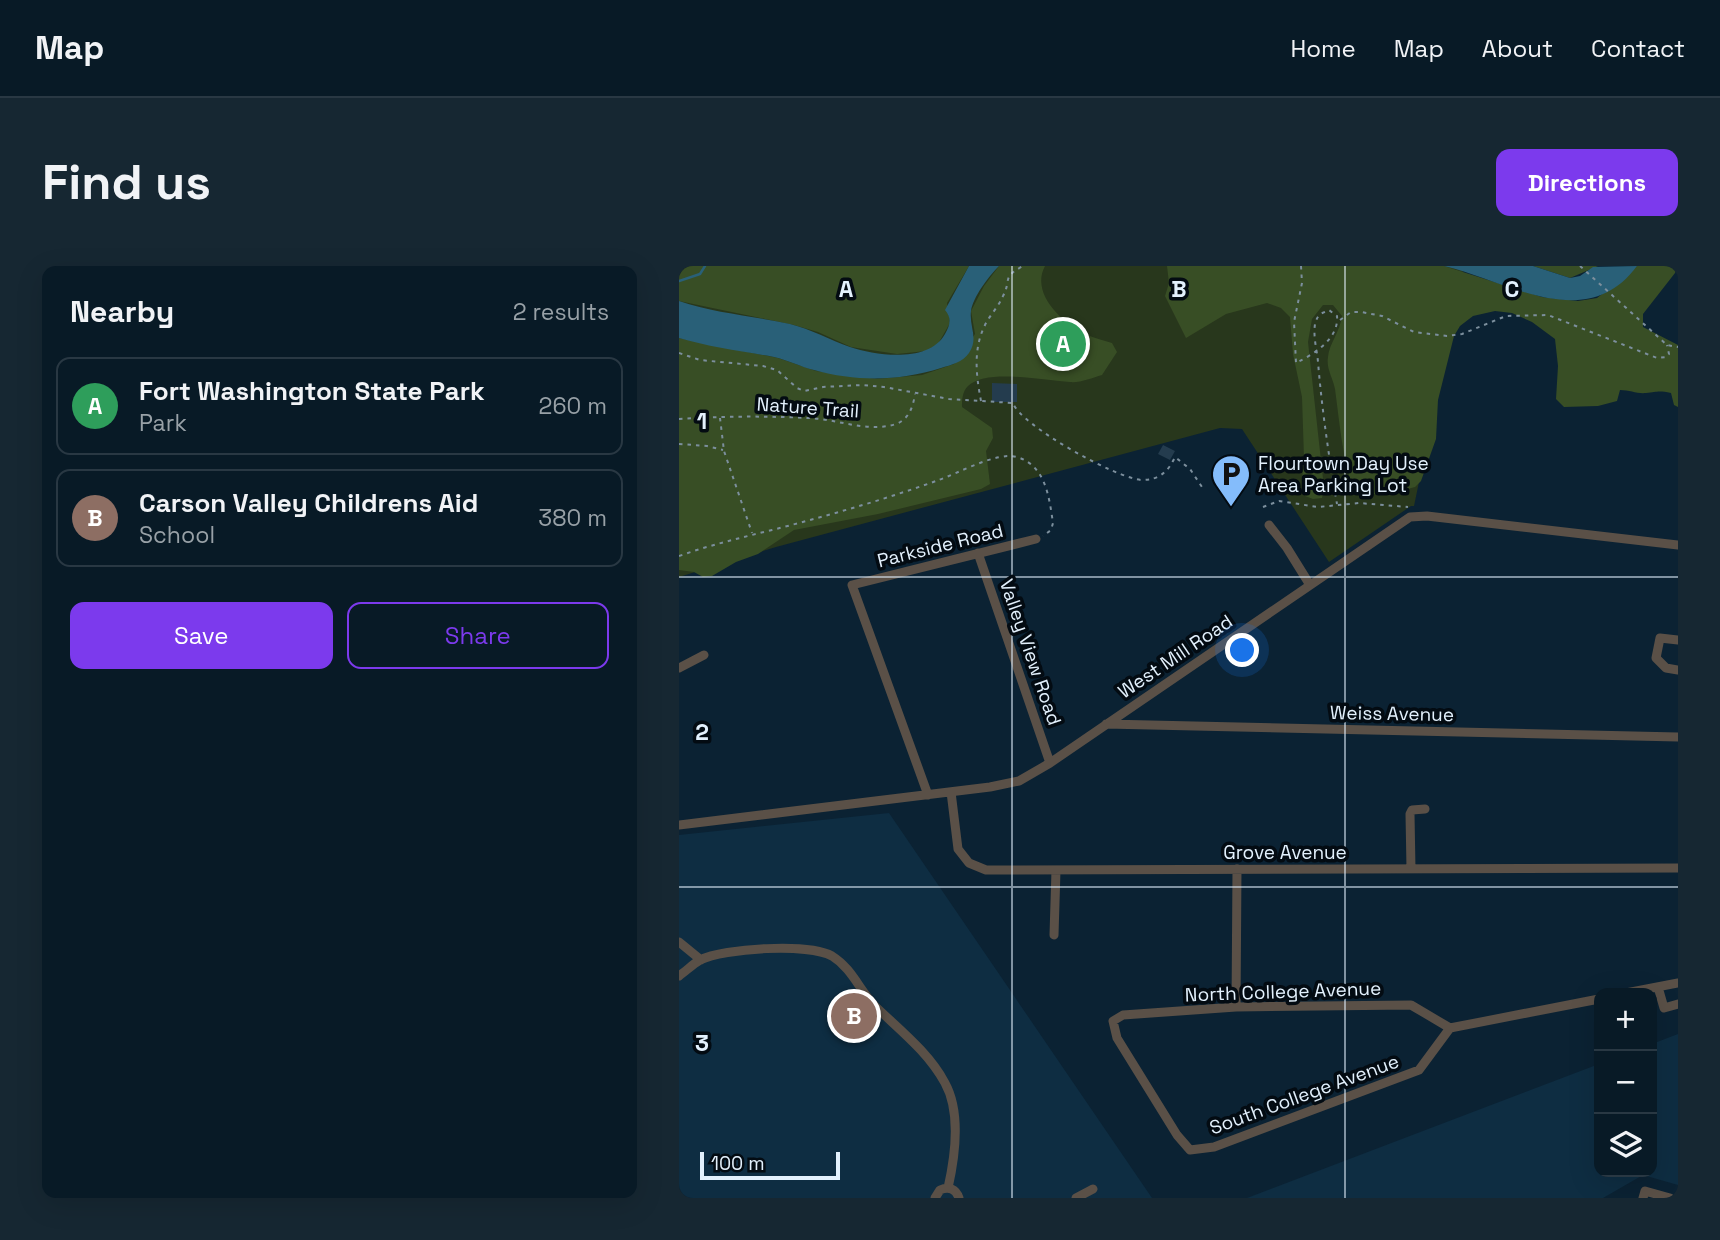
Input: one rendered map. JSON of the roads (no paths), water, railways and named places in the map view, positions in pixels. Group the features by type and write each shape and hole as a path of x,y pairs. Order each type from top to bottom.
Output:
{"street":[{"name":"West Mill Road","path":"679,825 951,792 1019,781 1050,763 1402,520 1417,516 1678,545"},
{"path":"1269,525 1310,585"},
{"name":"Parkside Road","path":"927,795 852,584 1036,539"},
{"name":"Valley View Road","path":"978,553 1050,763"},
{"path":"1678,640 1660,638 1656,658 1666,668 1678,670"},
{"path":"679,667 704,655"},
{"name":"Weiss Avenue","path":"1105,724 1678,737"},
{"name":"Grove Avenue","path":"951,792 958,849 969,863 986,870 1678,868"},
{"path":"1411,869 1410,814 1412,810 1425,809"},
{"path":"1236,1007 1237,869"},
{"path":"1054,935 1056,870"},
{"path":"679,942 701,960"},
{"path":"679,976 701,960 726,953 772,948 830,955 853,974 865,996 928,1058 946,1085 953,1112 954,1145 948,1188"},
{"path":"1653,988 1678,983"},
{"path":"1658,987 1664,1008 1678,1004"},
{"path":"1450,1028 1594,1000"},
{"name":"North College Avenue","path":"1190,1150 1177,1135 1117,1038 1113,1021 1123,1015 1236,1007 1411,1004 1450,1028"},
{"name":"South College Avenue","path":"1190,1150 1214,1147 1419,1070 1450,1028"},
{"path":"935,1198 940,1190 948,1188 955,1191 959,1198"},
{"path":"1076,1198 1093,1189"},
{"path":"1643,1198 1645,1191 1670,1198"}],"waterway":[{"path":"679,281 700,274 705,266"}],"place":[{"name":"Fort Washington State Park","path":"1063,344"},
{"name":"Flourtown Day Use Area Parking Lot","path":"1231,508"},
{"name":"Carson Valley Childrens Aid","path":"854,1016"}]}
